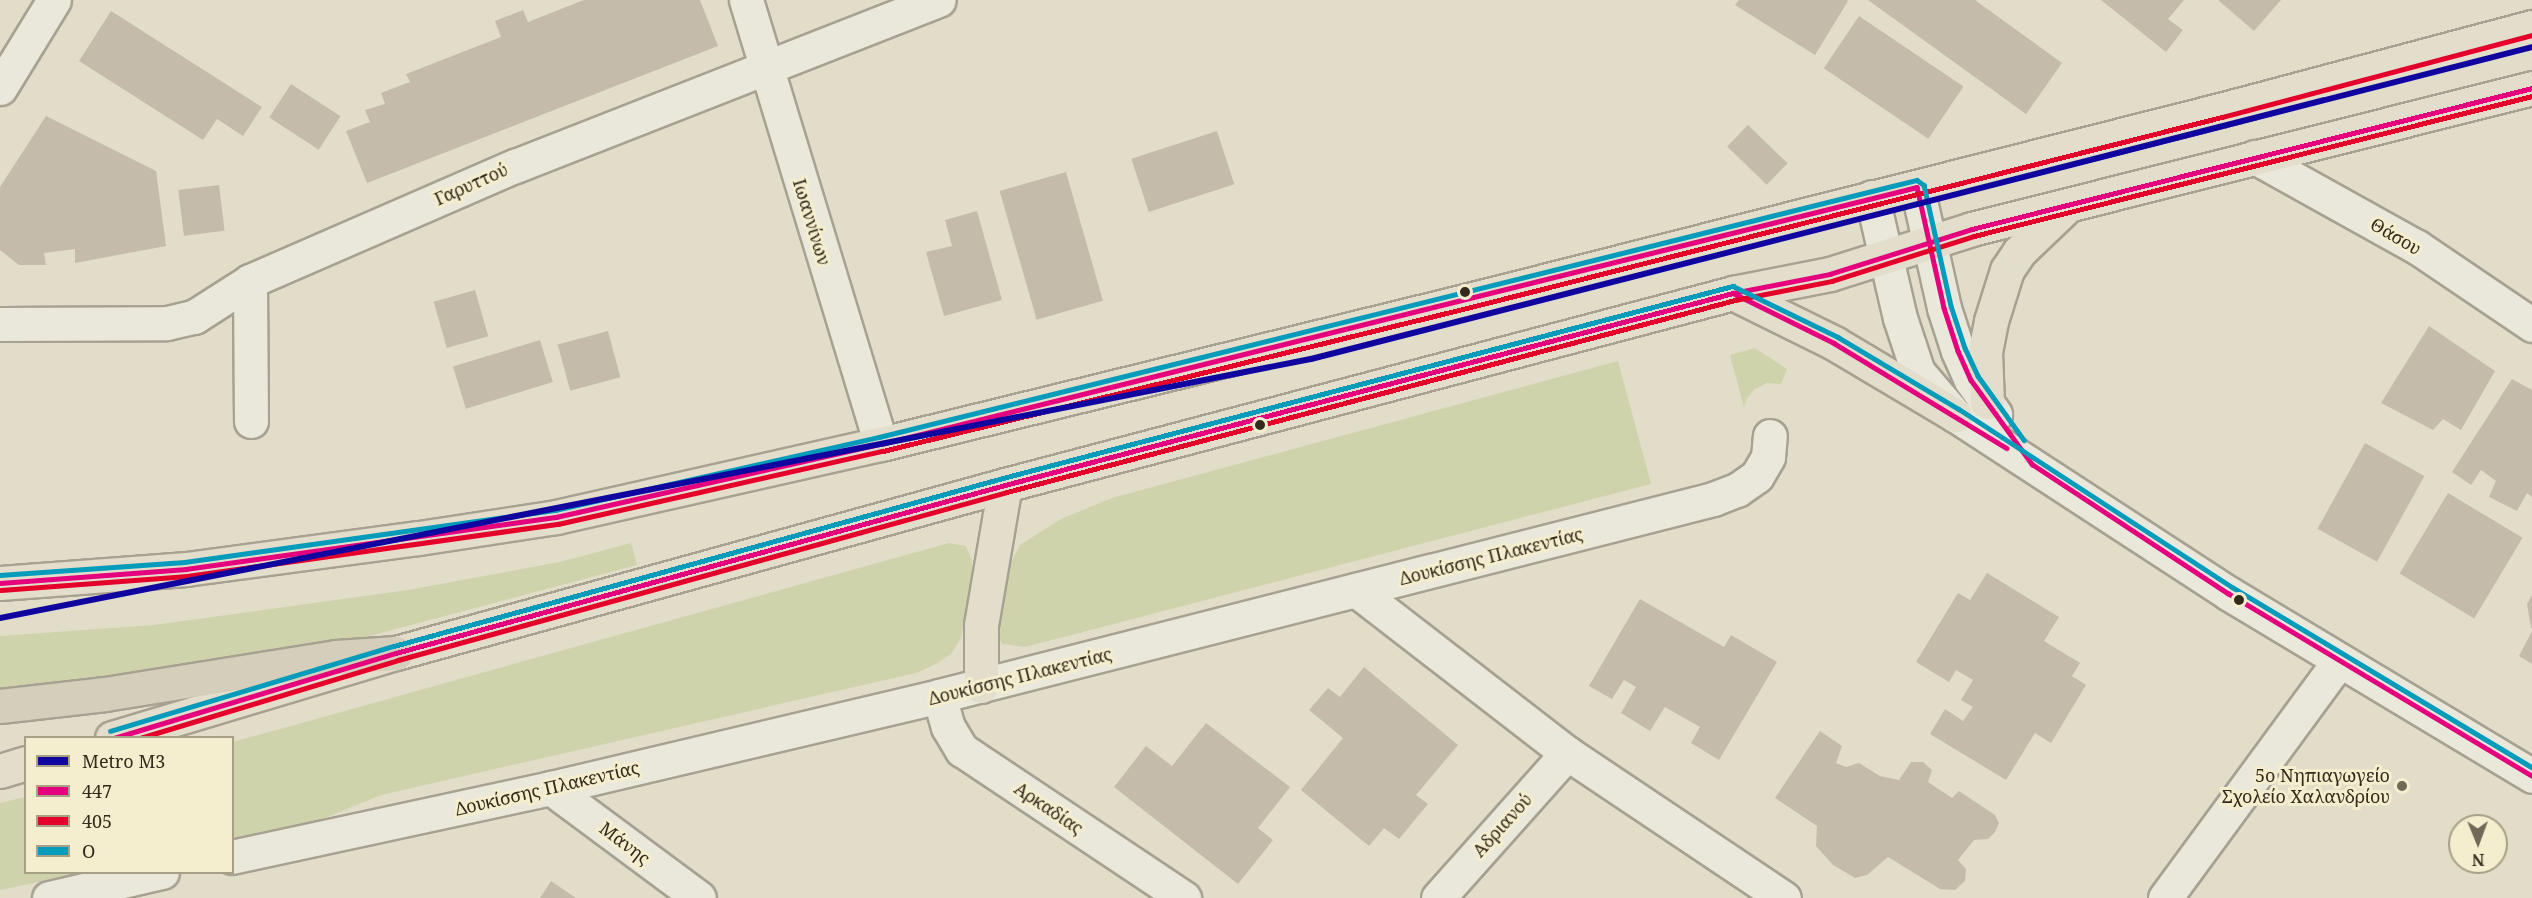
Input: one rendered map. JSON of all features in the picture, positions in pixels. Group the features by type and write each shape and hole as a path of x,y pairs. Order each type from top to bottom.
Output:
{"highway":[{"path":"0,706 105,694 336,657 396,653"}],"main road":[{"path":"0,583 186,569 556,517 881,444 1917,187 2532,27"},
{"path":"119,736 396,653 1005,485 1733,293 1830,274 1972,229 2532,88"},
{"path":"1987,402 1985,352 1990,321 2007,270 2019,252 2066,207"},
{"path":"1733,293 1834,343 1955,415"},
{"path":"981,686 981,625 1005,485"},
{"path":"0,771 24,764"}],"street":[{"path":"0,88 54,0"},
{"name":"Ιωαννίνων","path":"746,0 764,68 881,444"},
{"name":"Γαρυττού","path":"0,324 167,323 195,316 250,281 515,166 939,0"},
{"name":"Θάσου","path":"2254,157 2417,247 2532,325"},
{"path":"1917,187 1944,308 1958,351 1971,380 2032,464"},
{"path":"1872,197 1900,318 1918,372 1955,415 2228,593 2532,776"},
{"path":"250,281 251,421"},
{"name":"Δουκίσσης Πλακεντίας","path":"234,857 551,788 981,686 1713,499 1737,490 1757,476 1768,457 1770,436"},
{"path":"1356,590 1567,753 1784,898"},
{"path":"2164,898 2339,661"},
{"name":"Αρκαδίας","path":"939,696 948,728 962,750 1185,898"},
{"name":"Αδριανού","path":"1438,898 1567,753"},
{"name":"Μάνης","path":"551,788 699,898"},
{"path":"49,898 122,891 160,874"}],"green space":[{"path":"1755,348 1787,369 1781,384 1767,383 1755,389 1747,398 1744,407 1730,355"},
{"path":"1618,361 1651,484 1025,647 1002,644 992,622 1000,584 1020,545 1061,519 1112,498"},
{"path":"631,543 637,565 313,651 0,699 0,636 154,625 408,590 560,562"},
{"path":"949,543 966,546 972,561 972,578 961,638 951,654 916,673 381,795 320,820 234,840 234,742"},
{"path":"24,797 24,874 77,874 0,890 0,803"}],"building":[{"path":"584,0 700,0 718,46 367,183 346,131 370,122 365,110 385,104 381,93 410,82 406,74 501,37 495,21 523,10 528,22"},
{"path":"1739,0 1848,1 1815,55 1735,5"},
{"path":"1868,0 1975,0 2062,63 2026,114"},
{"path":"2101,0 2184,0 2168,19 2183,30 2166,52"},
{"path":"2218,0 2281,0 2254,31"},
{"path":"111,11 262,107 243,136 217,119 203,140 79,61"},
{"path":"1859,16 1963,86 1928,139 1824,68"},
{"path":"291,84 340,116 319,150 269,118"},
{"path":"46,116 156,171 166,246 75,263 75,249 44,253 46,265 19,265 0,250 0,187"},
{"path":"1748,125 1788,163 1767,185 1727,147"},
{"path":"1217,131 1234,184 1149,212 1131,159"},
{"path":"1066,172 1103,301 1037,320 1000,191"},
{"path":"219,185 225,231 184,236 178,190"},
{"path":"977,211 1002,300 944,316 926,252 952,246 945,220"},
{"path":"475,290 488,336 447,348 434,302"},
{"path":"2429,326 2495,371 2461,430 2443,419 2433,430 2381,403"},
{"path":"608,331 620,377 570,391 558,344"},
{"path":"540,340 553,382 466,409 453,367"},
{"path":"2512,379 2532,390 2532,497 2527,493 2517,511 2489,497 2496,481 2481,470 2471,485 2452,472"},
{"path":"2365,443 2424,476 2377,562 2317,529"},
{"path":"2448,493 2523,538 2474,618 2400,574"},
{"path":"1987,573 2059,617 2044,641 2080,663 2072,676 2086,685 2051,743 2035,733 2006,780 1930,734 1945,709 1963,721 1973,707 1961,700 1973,680 1956,670 1949,682 1916,662 1958,593 1970,600"},
{"path":"2532,595 2532,628 2531,628 2527,604"},
{"path":"1640,599 1724,647 1731,635 1777,662 1719,760 1691,743 1700,727 1665,707 1650,731 1621,713 1636,687 1624,680 1612,699 1589,686"},
{"path":"2532,631 2532,664 2519,656"},
{"path":"1364,667 1458,745 1416,795 1428,804 1399,839 1384,828 1369,846 1301,790 1343,738 1309,710 1328,688 1340,697"},
{"path":"1206,723 1290,787 1258,828 1273,840 1238,884 1114,787 1146,746 1172,766"},
{"path":"1820,731 1842,746 1836,763 1846,767 1859,763 1880,776 1899,780 1911,762 1923,762 1932,770 1928,782 1952,798 1959,791 1995,815 1999,823 1995,832 1988,839 1974,840 1958,860 1966,869 1965,881 1955,890 1940,889 1888,857 1867,875 1855,878 1833,865 1816,846 1817,826 1775,798"},
{"path":"551,881 576,898 540,898"}],"metro line":[{"name":"Μ3","path":"0,618 1311,359 2532,47"}],"transit line":[{"name":"405","path":"1,590 187,576 558,524 883,451 1467,308 2222,117 2532,35"},
{"name":"447","path":"121,736 396,653 1005,485 1733,293 1830,274 1972,229 2532,88"},
{"name":"405","path":"147,736 398,660 1007,492 1735,300 1832,281 1974,236 2532,96"},
{"name":"Ο","path":"0,575 185,562 555,510 879,437 1917,180 1924,185 1951,306 1965,348 1978,376 2024,440"},
{"name":"447","path":"0,583 186,569 556,517 881,444 1917,187 1944,308 1958,351 1971,380 2032,464 2228,593 2532,776"},
{"name":"Ο","path":"110,731 394,646 1003,478 1733,286 1838,337 1959,409 2232,587 2532,767"},
{"name":"447","path":"1733,293 1834,343 2007,448"}],"place":[{"name":"5ο Νηπιαγωγείο Σχολείο Χαλανδρίου","path":"2402,786"}]}
